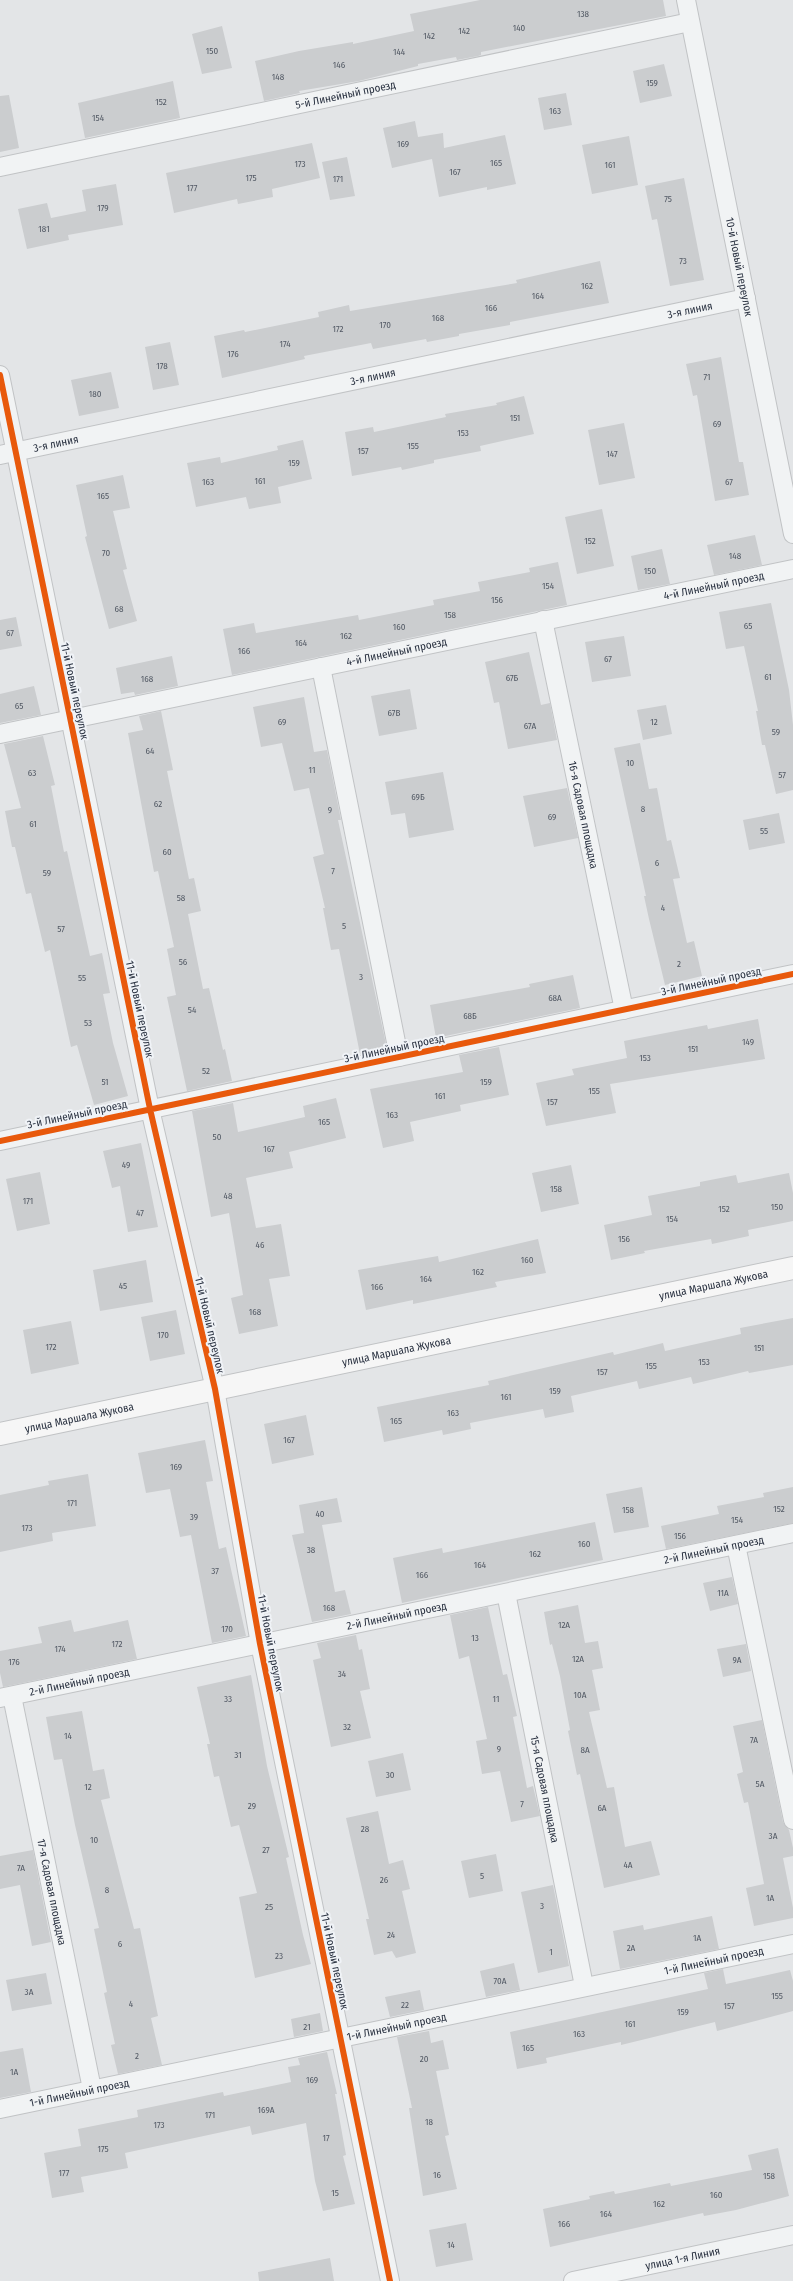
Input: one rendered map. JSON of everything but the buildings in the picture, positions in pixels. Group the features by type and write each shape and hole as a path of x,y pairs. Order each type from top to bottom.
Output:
{"main road":[{"name":"улица Маршала Жукова","path":"0,1434 793,1268"}],"street":[{"name":"10-й Новый переулок","path":"686,0 793,534"},
{"name":"5-й Линейный проезд","path":"0,167 690,22"},
{"name":"3-я линия","path":"8,453 746,298"},
{"name":"11-й Новый переулок","path":"0,375 8,453 71,719 150,1109 215,1389 260,1644 390,2281"},
{"name":"4-й Линейный проезд","path":"0,734 793,569"},
{"name":"16-я Садовая площадка","path":"543,620 624,1010"},
{"path":"321,667 399,1057"},
{"name":"3-й Линейный проезд","path":"0,1141 793,974"},
{"name":"2-й Линейный проезд","path":"6,1697 793,1533"},
{"path":"736,1545 793,1820"},
{"name":"15-я Садовая площадка","path":"506,1593 584,1986"},
{"name":"17-я Садовая площадка","path":"6,1697 92,2089"},
{"name":"1-й Линейный проезд","path":"0,2109 340,2036 793,1944"},
{"name":"улица 1-я Линия","path":"572,2281 642,2274 793,2235"}],"cycle path":[{"path":"0,375 150,1109 215,1389 260,1644 390,2281"},
{"path":"0,1141 793,974"}]}
